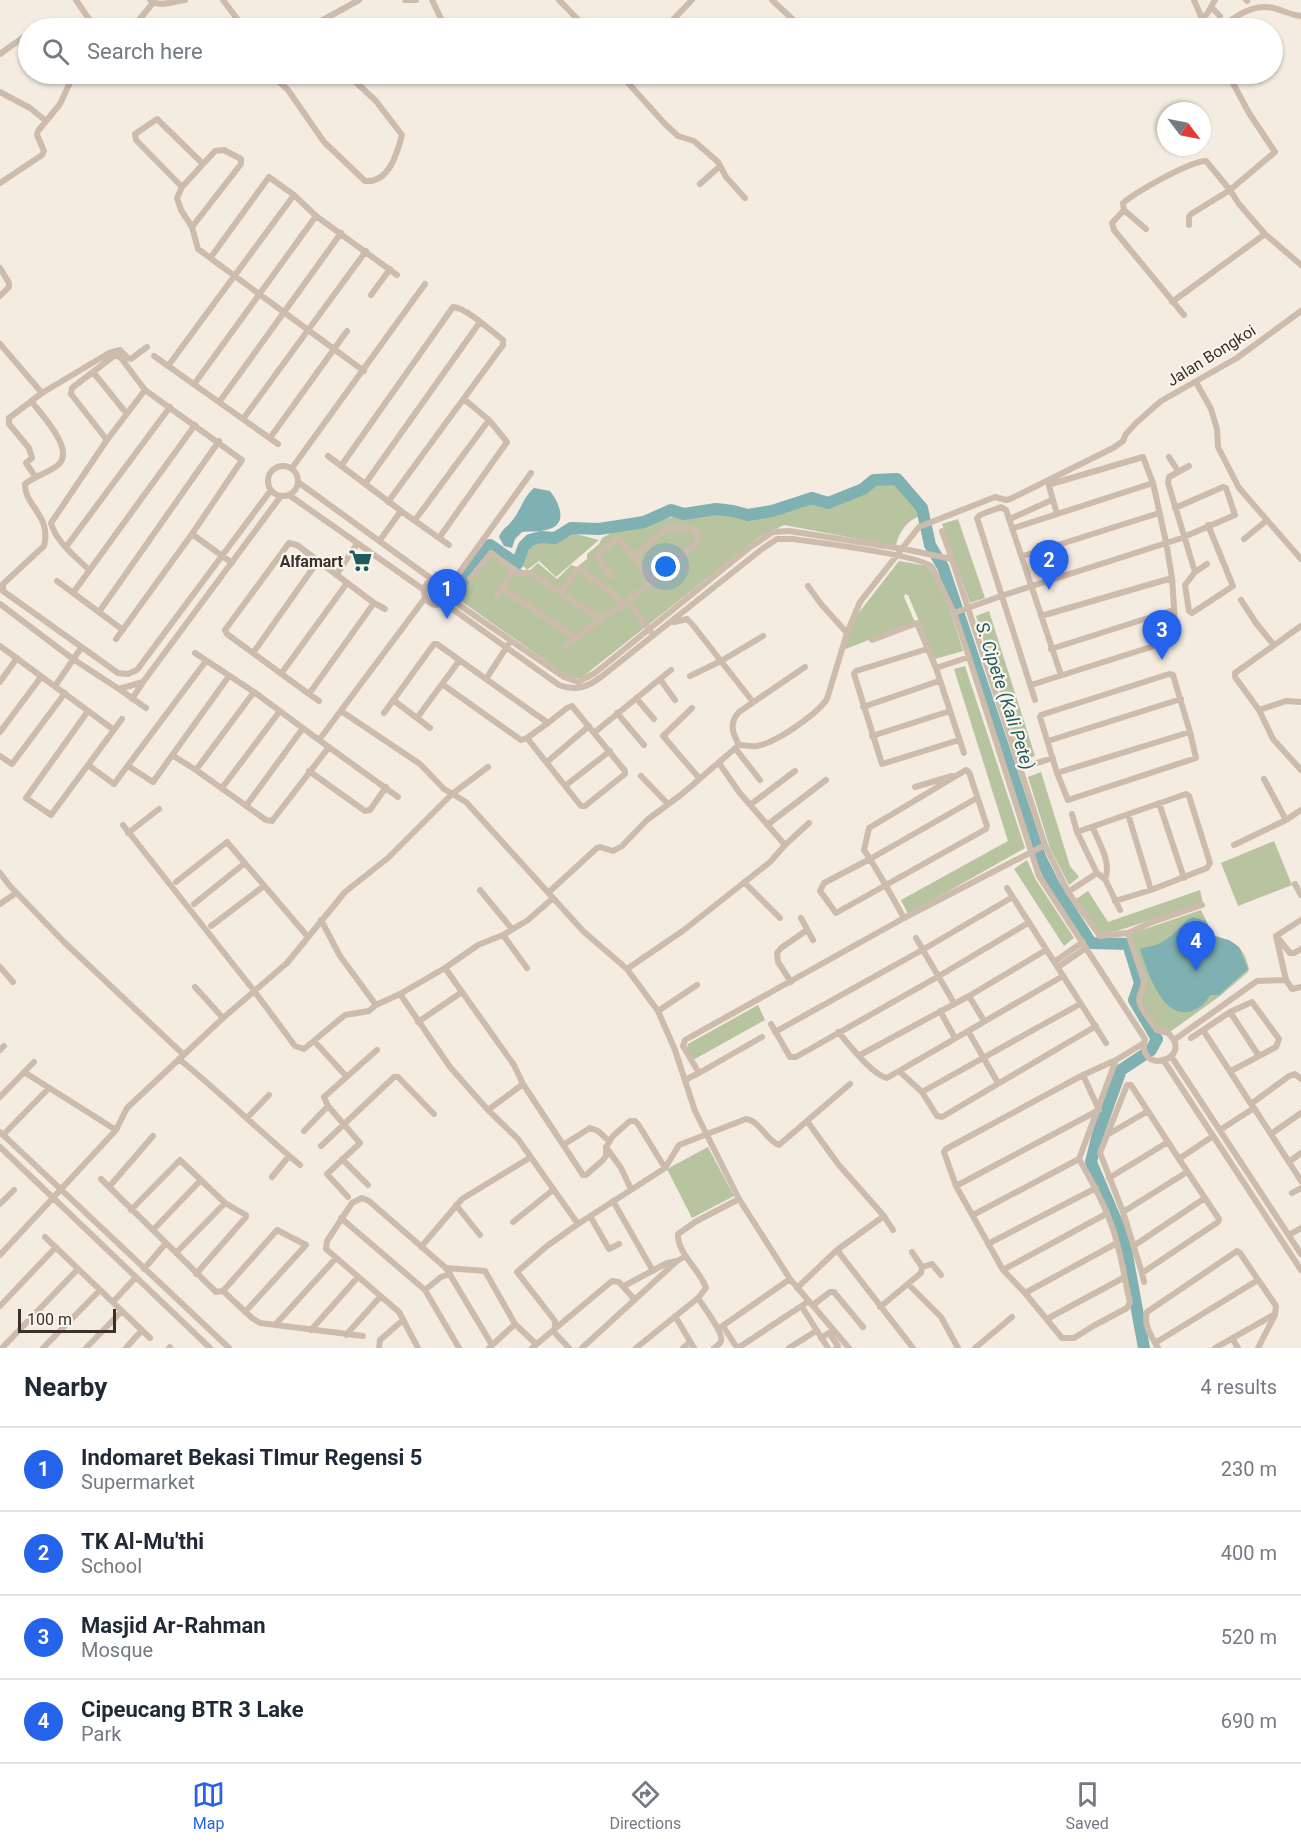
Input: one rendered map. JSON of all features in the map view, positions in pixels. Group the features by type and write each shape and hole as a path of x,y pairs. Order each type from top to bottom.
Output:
{"street":[{"path":"76,0 88,18"},
{"path":"140,18 151,2 164,4 185,0"},
{"path":"223,0 236,18"},
{"path":"326,18 359,0"},
{"path":"405,0 416,0"},
{"path":"432,0 441,18"},
{"path":"559,0 576,18"},
{"path":"675,18 692,0"},
{"path":"772,0 791,18"},
{"path":"1194,0 1201,18 1215,0"},
{"path":"1236,18 1260,6 1301,16"},
{"path":"1211,7 1220,16"},
{"path":"0,54 18,41"},
{"path":"0,183 42,155 44,151 37,135 60,104 68,84"},
{"path":"282,84 324,142 365,181 371,182 378,180 392,164 402,135 376,101 358,84"},
{"path":"629,84 678,136 694,141 720,166 726,177 745,198"},
{"path":"1189,225 1191,214 1230,190 1275,152 1249,113 1233,84"},
{"path":"0,92 30,108 46,121"},
{"path":"182,187 136,140 135,134 157,119 203,164"},
{"path":"192,227 242,162 241,159 219,149 182,187 177,202 192,227 197,246 202,252 236,274 364,371"},
{"path":"1146,229 1124,210 1123,203 1178,171 1203,160 1215,170 1239,204 1265,234 1301,265"},
{"path":"700,184 720,166"},
{"path":"211,257 268,177 271,177 316,216 397,275"},
{"path":"168,366 294,195"},
{"path":"1124,210 1112,223 1114,230 1184,315"},
{"path":"195,383 316,216"},
{"path":"220,401 341,233"},
{"path":"1172,302 1265,234"},
{"path":"243,419 366,251"},
{"path":"0,268 9,284 0,296"},
{"path":"371,295 390,269"},
{"path":"292,468 425,284"},
{"path":"341,466 453,307 459,308 480,322 503,340 503,345 388,502"},
{"name":"Jalan Bongkoi","path":"904,549 919,527 995,497 1010,499 1118,445 1130,429 1161,401 1237,358 1301,311"},
{"path":"365,484 480,322"},
{"path":"270,438 347,331"},
{"path":"0,344 42,393"},
{"path":"35,476 26,463 32,458 28,448 7,421 9,418 42,393 109,353 120,350 131,359 147,347"},
{"path":"107,440 71,394 72,388 118,356 145,390 219,441 242,461 116,639"},
{"path":"154,356 278,444"},
{"path":"93,372 127,414"},
{"path":"1196,382 1211,409 1217,429 1218,447 1239,488 1301,559"},
{"path":"89,570 66,548 51,523 107,440 145,390"},
{"path":"439,538 507,443 507,440 489,420 464,399"},
{"path":"31,401 63,446 63,455 58,464 35,476 24,486 31,502 42,517 46,538 44,546 3,584 3,591 119,690 146,708"},
{"path":"66,548 170,407"},
{"path":"415,520 489,420"},
{"path":"73,593 195,425"},
{"path":"99,612 219,441"},
{"path":"328,456 449,545"},
{"path":"1031,685 1176,638 1168,542 1153,483 1143,457 1051,484 1049,486 1057,514"},
{"path":"1168,457 1178,471"},
{"path":"285,465 292,468 297,474 296,489 289,495 281,496 271,490 268,479 273,469 285,465"},
{"path":"1189,466 1178,471 1168,480 1182,537 1195,572"},
{"path":"446,601 449,587 531,472"},
{"path":"298,482 433,580 444,581 449,587"},
{"path":"1014,528 1153,483"},
{"path":"955,613 1168,542 1235,515 1225,487 1175,508"},
{"path":"132,699 227,560 271,490"},
{"path":"289,495 424,594 433,605 446,601 564,677 578,682 595,673 651,632 667,624 777,539 792,539 898,556 930,564 955,613 1039,876 1145,1040 1146,1050 1155,1061 1164,1061 1171,1056 1174,1050 1173,1038 1164,1031 1157,1030 1141,1005 1139,1000 1144,981 1128,933"},
{"path":"0,604 77,653 118,673 128,674 137,670 281,496"},
{"path":"1010,519 1052,500"},
{"path":"1035,700 977,518 980,515 1001,507 1006,510 1014,528 1061,675"},
{"path":"380,540 401,511"},
{"path":"1023,556 1159,513"},
{"path":"1244,539 1266,521"},
{"path":"1207,564 1195,572 1187,582 1185,589 1189,611 1194,613 1233,586 1208,525"},
{"path":"566,647 600,619 627,602 697,543 699,537 690,528 667,528 634,557"},
{"path":"446,601 506,648 559,685 575,689 591,684 756,542 773,532 789,531 952,559"},
{"path":"942,531 1044,845 1068,892 1098,935 1128,933 1202,905"},
{"path":"192,534 227,560"},
{"path":"610,576 596,557 618,538 652,580"},
{"path":"756,542 762,549"},
{"path":"319,701 227,634 226,627 289,543 297,545 385,609"},
{"path":"336,575 357,544"},
{"path":"549,892 597,848 616,851 647,820 682,794 737,746 758,746 780,736 821,708 827,699 847,633 860,602 904,549"},
{"path":"470,579 491,553 522,574 531,573 600,619"},
{"path":"253,653 318,561"},
{"path":"496,596 514,569"},
{"path":"561,593 574,573 580,569 627,602 651,632"},
{"path":"1041,616 1172,578"},
{"path":"319,740 424,594 427,584 433,580"},
{"path":"57,581 123,630"},
{"path":"281,674 347,583"},
{"path":"808,586 847,633"},
{"path":"501,588 577,639"},
{"path":"1241,600 1273,644"},
{"path":"309,694 374,603"},
{"path":"1052,649 1173,610"},
{"path":"667,624 687,619 753,702"},
{"path":"872,640 917,623 936,668 964,753"},
{"path":"1301,626 1235,672 1235,677 1258,710 1273,739 1301,770"},
{"path":"690,676 763,636"},
{"path":"486,679 510,641"},
{"path":"384,713 436,644 548,723"},
{"path":"0,646 114,730"},
{"path":"927,649 856,671 853,676 872,736 883,765 959,740"},
{"path":"55,686 77,653"},
{"path":"195,653 254,692 398,797"},
{"path":"936,668 969,657"},
{"path":"0,682 17,658"},
{"path":"88,765 114,784 206,661"},
{"path":"417,718 459,661"},
{"path":"760,780 737,746 732,722 739,712 805,667"},
{"path":"595,732 671,670"},
{"path":"1169,674 1173,675 1180,699 1197,757 1194,760 1070,801 1066,799 1040,717 1044,713 1169,674"},
{"path":"128,766 153,782 229,676"},
{"path":"0,732 41,677"},
{"path":"660,679 675,700"},
{"path":"863,708 939,681"},
{"path":"119,690 143,682"},
{"path":"442,684 521,740 570,706 595,732 625,774 585,806 581,806 527,738"},
{"path":"196,770 254,692"},
{"path":"0,756 12,764 65,693"},
{"path":"636,698 654,719"},
{"path":"1048,741 1180,699"},
{"path":"393,700 430,728"},
{"path":"1258,710 1286,701 1301,702"},
{"path":"692,708 663,736 699,778"},
{"path":"88,711 26,798 51,815 122,719"},
{"path":"222,788 280,711"},
{"path":"341,711 420,764 444,789 466,802 549,892 552,899 583,931 627,969 658,1011 686,1080 695,1111 739,1199 790,1280 849,1348"},
{"path":"872,736 950,711"},
{"path":"617,714 644,745"},
{"path":"546,762 590,726"},
{"path":"246,806 303,729"},
{"path":"1057,772 1190,732"},
{"path":"172,755 266,820 272,821 329,747"},
{"path":"565,786 610,751"},
{"path":"1020,768 1053,758"},
{"path":"719,763 785,845"},
{"path":"0,1255 116,1130 127,1108 223,1018 287,963 345,892 388,858 452,794 488,767"},
{"path":"915,787 966,770 969,772 977,798 986,829 836,913 820,891 824,883 870,860 977,798"},
{"path":"309,771 365,812 370,810 386,788"},
{"path":"750,804 795,771"},
{"path":"904,918 864,850 869,828 962,772"},
{"path":"641,776 668,803"},
{"path":"1264,778 1286,820"},
{"path":"767,825 826,780"},
{"path":"1077,832 1186,794 1190,799 1210,863 1206,870 1116,901"},
{"path":"1159,803 1184,878"},
{"path":"128,833 159,809"},
{"path":"1234,845 1286,820 1301,810"},
{"path":"1072,814 1077,832 1096,873 1105,879 1120,910"},
{"path":"1128,814 1151,890"},
{"path":"627,969 684,930 770,862 809,823"},
{"path":"123,825 296,1046 304,1049 345,1015 353,1012 363,1013 400,994 445,968 478,945 503,935 528,920 552,899"},
{"path":"1093,828 1106,863 1105,879"},
{"path":"176,882 227,842 308,937"},
{"path":"699,1073 683,1046 685,1040 904,918 1044,845"},
{"path":"194,904 245,863"},
{"path":"0,873 64,942 182,1057 300,1165"},
{"path":"1068,892 1096,873"},
{"path":"744,882 780,918"},
{"path":"1295,884 1301,895"},
{"path":"211,926 264,886"},
{"path":"1007,888 1011,898 1106,1043"},
{"path":"480,890 512,929"},
{"path":"0,904 13,895"},
{"path":"775,1032 1011,898"},
{"path":"801,918 813,940"},
{"path":"321,920 340,956 376,1005"},
{"path":"1276,936 1301,920"},
{"path":"771,1024 792,1058 939,976 1028,923"},
{"path":"791,982 778,962 777,953 807,930"},
{"path":"503,935 527,968"},
{"path":"1276,936 1290,953 1301,949"},
{"path":"1276,936 1286,980 1292,989 1301,987"},
{"path":"916,938 954,1003"},
{"path":"1056,964 1084,945"},
{"path":"860,1055 969,996 1046,950"},
{"path":"0,967 13,982"},
{"path":"445,968 514,1065 523,1084 584,1176 603,1160 608,1144 630,1121 635,1121 665,1168"},
{"path":"838,1032 870,1069 883,1078 887,1078 1063,976"},
{"path":"1173,1038 1257,981 1286,980"},
{"path":"658,1011 697,985"},
{"path":"195,987 223,1018"},
{"path":"418,1022 462,992"},
{"path":"400,994 450,1067 488,1110 518,1139 578,1224"},
{"path":"969,996 984,1021"},
{"path":"1191,1038 1230,1012 1252,1002 1279,1039 1276,1047 1231,1071"},
{"path":"922,1092 1080,1004"},
{"path":"940,1011 955,1038"},
{"path":"1230,1012 1259,1056"},
{"path":"899,1071 922,1092 939,1118 1096,1026"},
{"path":"1203,1030 1301,1181"},
{"path":"968,1031 998,1083"},
{"path":"686,1080 762,1037"},
{"path":"315,1042 346,1076"},
{"path":"348,1197 327,1176 360,1143 328,1106 324,1097 377,1050"},
{"path":"1079,1159 1096,1188 1118,1243 1130,1306 1074,1338 1062,1338 1003,1270 956,1186 945,1156 946,1149 1083,1075 1146,1050"},
{"path":"1171,1056 1301,1254"},
{"path":"973,1215 1079,1159 1116,1060"},
{"path":"1164,1061 1301,1270"},
{"path":"0,1097 34,1062"},
{"path":"24,1072 116,1130"},
{"path":"1220,1130 1289,1076 1295,1074 1301,1079"},
{"path":"1083,1075 1099,1110"},
{"path":"321,1146 396,1077 434,1114"},
{"path":"488,1110 523,1084"},
{"path":"569,1348 554,1330 555,1321 517,1272 547,1246 578,1224 665,1168 679,1145 749,1119 773,1143 779,1145 850,1084"},
{"path":"1142,1273 1218,1222 1219,1219 1131,1085 1128,1084 1100,1153 1135,1245 1144,1282"},
{"path":"49,1088 2,1134 229,1348"},
{"path":"247,1118 269,1095"},
{"path":"304,1131 328,1106"},
{"path":"956,1186 1099,1110"},
{"path":"1107,1135 1148,1111"},
{"path":"1271,1134 1301,1113"},
{"path":"807,1121 838,1164 884,1216 893,1230"},
{"path":"563,1145 591,1128 598,1131 608,1144 632,1189"},
{"path":"109,1186 153,1136"},
{"path":"1179,1159 1213,1136"},
{"path":"1109,1178 1168,1142"},
{"path":"0,1148 210,1348"},
{"path":"1289,1162 1301,1153"},
{"path":"272,1177 289,1156"},
{"path":"421,1247 456,1205 478,1187 531,1157"},
{"path":"342,1159 368,1185"},
{"path":"131,1210 177,1161 182,1160 200,1181 225,1203 246,1215 196,1274"},
{"path":"1123,1212 1187,1173"},
{"path":"101,1179 216,1292 224,1291 277,1230 306,1245 245,1312"},
{"path":"153,1230 200,1181"},
{"path":"988,1244 1096,1188"},
{"path":"1292,1193 1301,1188"},
{"path":"2,1199 14,1190"},
{"path":"513,1222 553,1190"},
{"path":"418,1348 399,1312 326,1249 327,1241 341,1218 352,1203 362,1198 366,1199 448,1271 490,1346 515,1324"},
{"path":"1135,1245 1205,1198"},
{"path":"636,1348 704,1292 705,1284 686,1256 678,1238 681,1231 739,1199"},
{"path":"613,1201 653,1271"},
{"path":"176,1253 225,1203"},
{"path":"456,1205 480,1235"},
{"path":"1266,1216 1273,1210"},
{"path":"1003,1270 1106,1214"},
{"path":"590,1216 609,1249 619,1244"},
{"path":"797,1288 837,1250 884,1216"},
{"path":"341,1218 425,1290 459,1348"},
{"path":"1289,1235 1301,1228"},
{"path":"45,1237 150,1338"},
{"path":"144,1269 166,1243"},
{"path":"1025,1293 1118,1243"},
{"path":"0,1306 56,1247"},
{"path":"837,1250 913,1348"},
{"path":"1149,1309 1237,1251 1276,1306 1275,1314 1258,1348"},
{"path":"879,1307 921,1273 922,1267 912,1252"},
{"path":"582,1348 677,1261 686,1256"},
{"path":"275,1325 336,1258"},
{"path":"624,1286 667,1263 677,1261"},
{"path":"922,1267 932,1264 941,1275"},
{"path":"2,1348 78,1269"},
{"path":"425,1290 448,1271 484,1271 515,1324 534,1346 612,1281 620,1281 635,1300"},
{"path":"113,1302 136,1277"},
{"path":"311,1330 358,1277"},
{"path":"1047,1319 1123,1278"},
{"path":"721,1328 790,1280"},
{"path":"1148,1300 1149,1309 1145,1319 1156,1346 1258,1280"},
{"path":"908,1284 940,1317 958,1348"},
{"path":"43,1348 100,1290"},
{"path":"224,1291 260,1323 363,1336"},
{"path":"698,1298 737,1348 801,1307 830,1292 834,1292 863,1327"},
{"path":"346,1335 380,1297"},
{"path":"801,1307 828,1348"},
{"path":"86,1348 122,1311"},
{"path":"1215,1348 1275,1314"},
{"path":"675,1316 692,1345 683,1348"},
{"path":"975,1348 1012,1317"},
{"path":"380,1343 403,1320"},
{"path":"714,1348 722,1341 721,1328"},
{"path":"126,1348 142,1330"},
{"path":"789,1348 816,1331"},
{"path":"821,1338 829,1333 838,1346 836,1348"},
{"path":"1232,1338 1238,1348"}],"green space":[{"path":"896,481 920,509 920,516 904,528 896,546 784,525 758,538 581,678 570,678 458,599 458,592 491,550 527,573 538,563 557,579 571,565 577,567 587,559 587,554 599,544 602,538 613,532 673,517 727,512 748,517 780,512 810,501 828,505 866,492 875,483"},
{"path":"958,519 985,598 970,603 942,524"},
{"path":"572,533 599,540 556,577 539,561 527,570 522,565 535,543 559,542"},
{"path":"899,561 928,566 948,604 963,651 935,659 908,595 905,594 904,597 915,622 843,650 857,615"},
{"path":"989,611 1035,756 1021,761 976,616"},
{"path":"965,666 1025,848 908,914 901,900 1008,841 954,669"},
{"path":"1041,772 1070,866 1079,877 1069,885 1050,848 1028,777"},
{"path":"1274,841 1292,885 1238,906 1221,863"},
{"path":"1027,860 1036,880 1074,938 1064,946 1014,869"},
{"path":"1200,890 1203,903 1117,931 1101,933 1076,899 1088,891 1108,922"},
{"path":"1201,910 1213,935 1232,943 1241,950 1247,961 1248,972 1220,996 1170,1032 1162,1028 1158,1029 1141,1001 1147,980 1130,934"},
{"path":"758,1005 765,1020 693,1060 687,1047 688,1044"},
{"path":"708,1147 734,1196 692,1218 667,1169"}],"water":[{"path":"534,488 550,491 554,496 560,514 558,524 546,530 522,532 515,539 512,548 504,546 499,537 500,534"},
{"path":"1193,917 1206,921 1213,936 1229,940 1239,947 1248,969 1219,995 1210,995 1198,1008 1188,1012 1178,1011 1170,1007 1156,990 1140,949 1164,941"}],"waterway":[{"name":"S. Cipete (Kali Pete)","path":"456,590 490,545 517,564 524,546 530,540 541,537 555,538 571,528 599,529 644,522 671,510 684,514 716,509 748,515 772,511 812,498 828,503 863,489 874,480 897,479 922,508 930,545 943,567 1040,857 1054,885 1091,943 1128,944 1140,983 1134,1000 1157,1039 1151,1050 1121,1070 1098,1134 1091,1162 1124,1239 1144,1348"}],"place":[{"name":"Alfamart","path":"361,561"},
{"name":"TK Al-Mu'thi","path":"1049,590"},
{"name":"Indomaret Bekasi TImur Regensi 5","path":"447,619"},
{"name":"Masjid Ar-Rahman","path":"1162,660"},
{"name":"Cipeucang BTR 3 Lake","path":"1196,971"}]}
